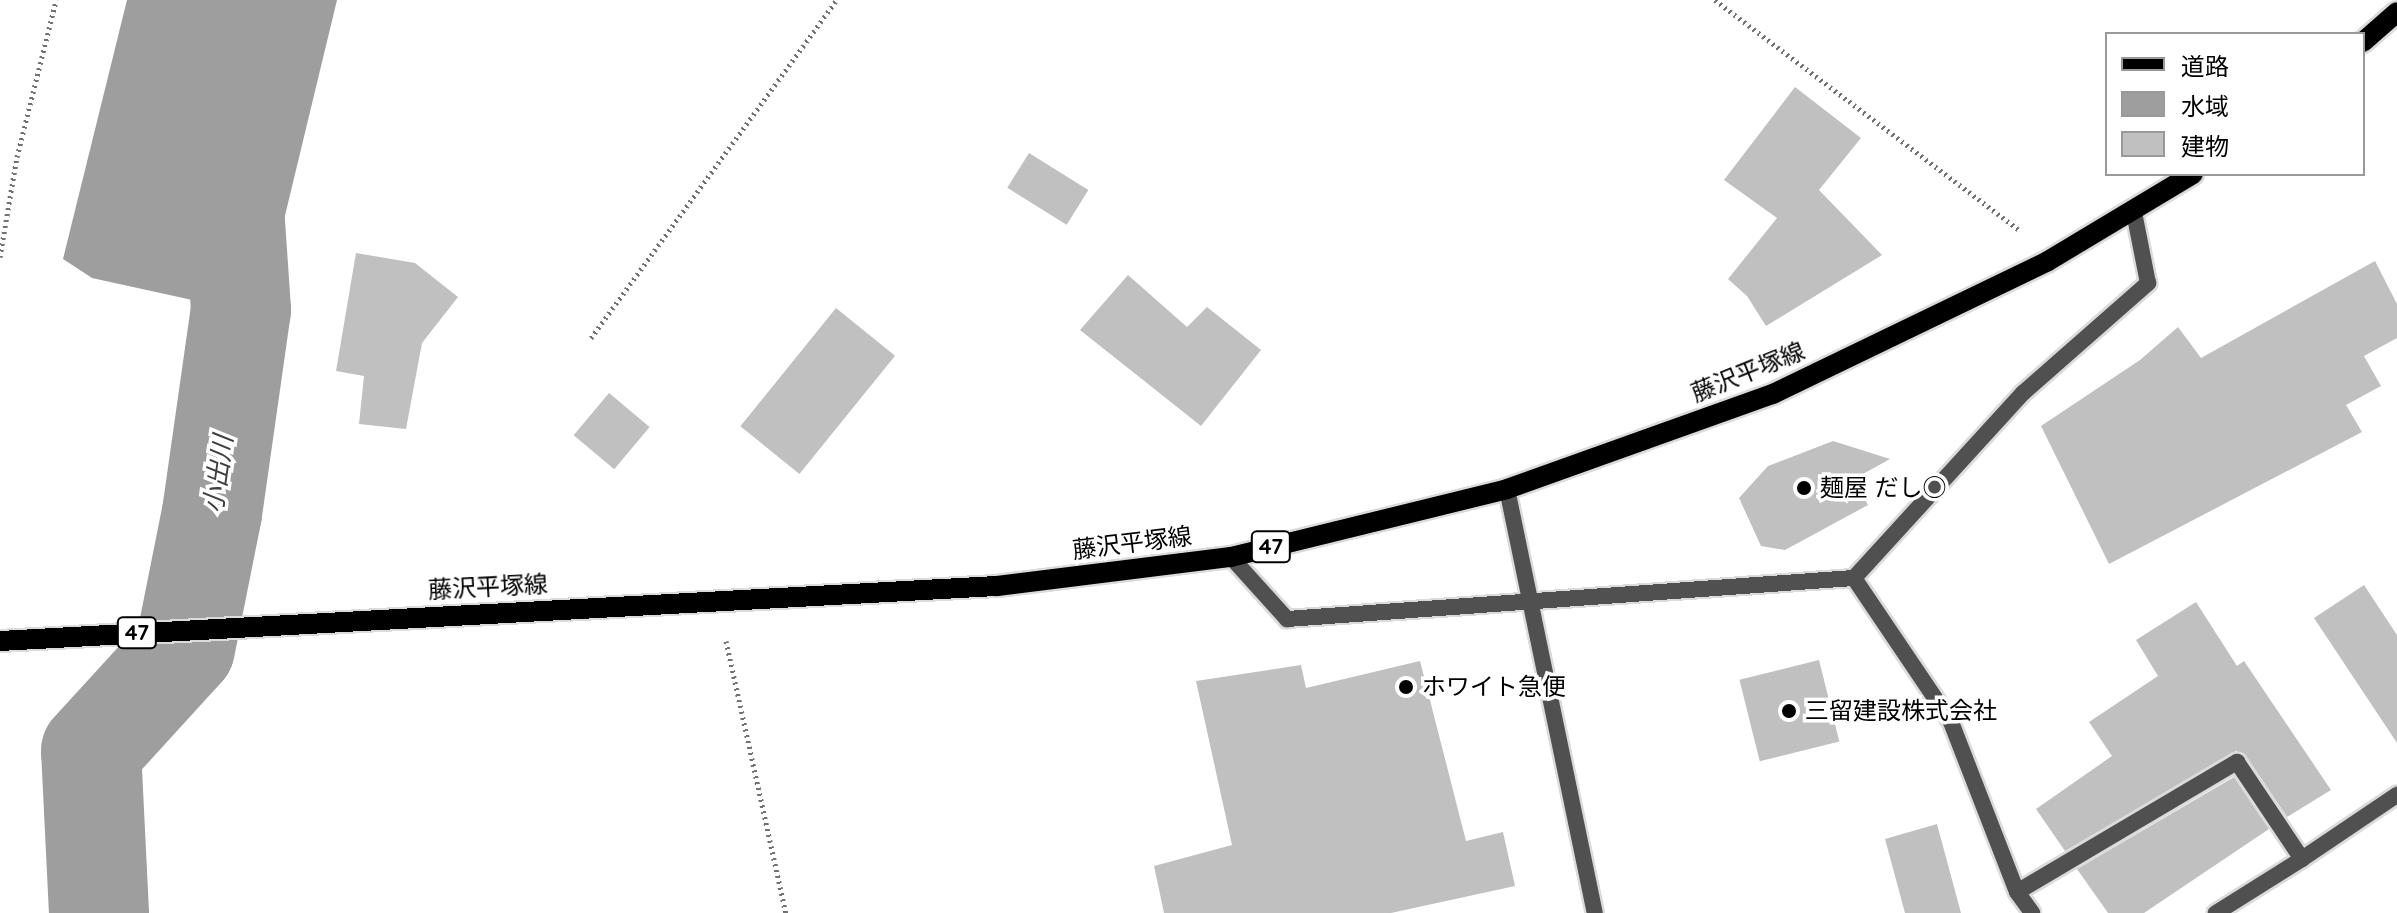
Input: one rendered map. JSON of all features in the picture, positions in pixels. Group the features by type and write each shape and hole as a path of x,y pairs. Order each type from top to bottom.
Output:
{"main road":[{"path":"2365,40 2396,16"},
{"name":"藤沢平塚線","path":"0,641 997,586 1231,557 1507,489 1773,394 2048,261 2190,176"}],"street":[{"path":"1231,557 1287,619 1532,604 1854,578 2023,393 2148,283 2134,212"},
{"path":"1507,489 1595,913"},
{"path":"1854,578 1951,722 2017,892 2032,913"},
{"path":"2017,892 2237,762 2302,859"},
{"path":"2216,913 2397,795"}],"path":[{"path":"0,257 17,157 56,0"},
{"path":"591,338 837,0"},
{"path":"1715,0 2011,222 2048,261"},
{"path":"718,601 786,913"}],"water":[{"path":"127,0 337,0 261,315 92,278 63,259"}],"building":[{"path":"1795,87 1861,138 1819,190 1882,255 1766,326 1747,296 1728,279 1777,218 1724,180"},
{"path":"1029,153 1088,190 1067,225 1007,188"},
{"path":"356,253 415,263 458,297 422,343 406,429 359,424 364,376 336,371"},
{"path":"2375,261 2397,304 2397,338 2364,356 2381,386 2346,405 2362,432 2109,564 2041,426 2140,360 2178,327 2201,358"},
{"path":"1128,275 1187,327 1207,307 1261,350 1201,426 1080,330"},
{"path":"836,308 895,356 799,474 740,426"},
{"path":"609,393 650,427 614,469 574,435"},
{"name":"麺屋 だし○","path":"1833,441 1890,459 1854,479 1868,505 1785,550 1761,546 1739,498 1768,466"},
{"path":"2364,585 2397,635 2397,743 2314,618"},
{"path":"2196,602 2237,666 2244,661 2331,790 2287,817 2246,756 2236,751 2065,851 2036,809 2112,756 2089,722 2158,676 2136,640"},
{"name":"三留建設株式会社","path":"1819,660 1839,742 1760,761 1739,680"},
{"path":"1420,661 1466,841 1503,832 1515,886 1391,913 1164,913 1154,866 1232,845 1196,681 1301,665 1306,688"},
{"path":"2234,777 2269,829 2144,913 2108,913 2077,869"},
{"path":"1937,824 1961,913 1905,913 1885,839"}],"waterway":[{"name":"小出川","path":"99,913 91,751 185,648 212,513 241,310 225,73 243,0"}],"place":[{"name":"麺屋 だし○","path":"1804,488"},
{"name":"ホワイト急便","path":"1406,687"},
{"name":"三留建設株式会社","path":"1789,711"}]}
